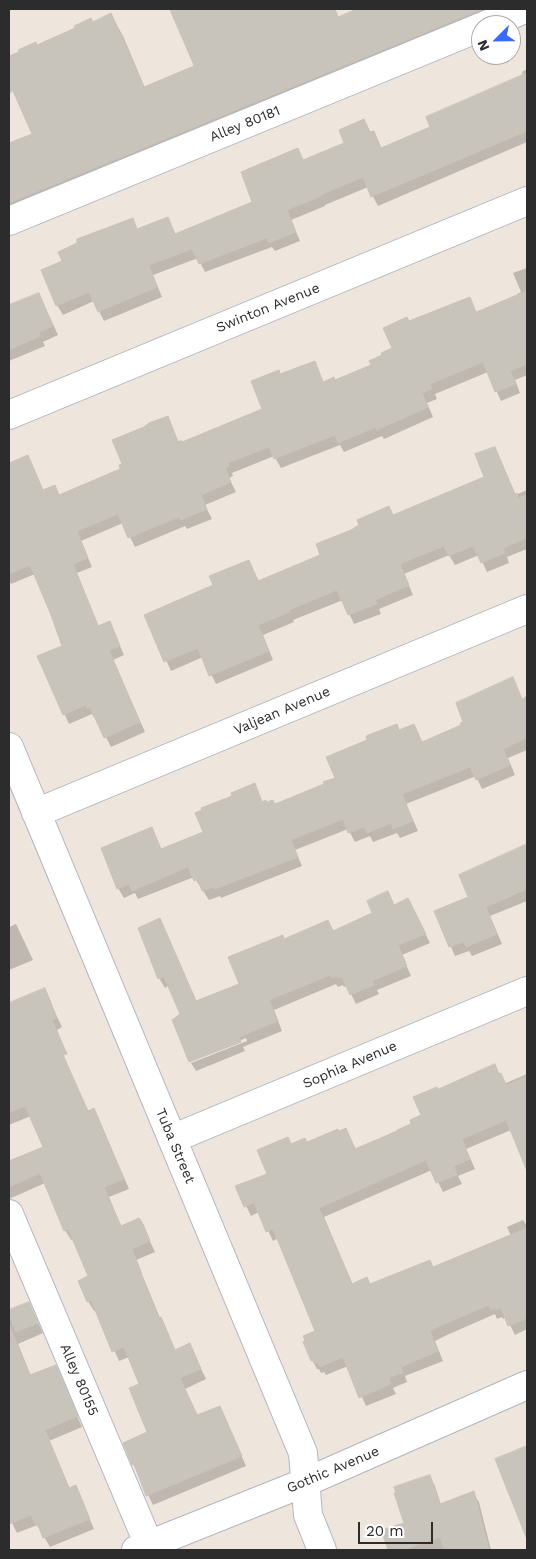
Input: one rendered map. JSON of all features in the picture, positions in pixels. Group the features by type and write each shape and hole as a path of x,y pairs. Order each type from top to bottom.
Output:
{"street":[{"path":"510,15 525,9"},
{"name":"Alley 80181","path":"9,221 471,31"},
{"name":"Swinton Avenue","path":"9,415 527,201"},
{"name":"Valjean Avenue","path":"36,813 527,609"},
{"name":"Tuba Street","path":"9,747 303,1453 308,1515 322,1550"},
{"name":"Sophia Avenue","path":"172,1139 527,991"},
{"name":"Alley 80155","path":"9,1214 142,1548"},
{"name":"Gothic Avenue","path":"142,1548 306,1482 527,1385"}],"building":[{"path":"170,9 335,9 338,17 357,9 482,9 9,203 9,143 32,134 13,91 9,93 9,56 36,42 37,45 75,28 74,26 91,18 93,22 111,13 144,87 194,66"},
{"path":"527,73 527,131 371,197 363,177 320,195 287,210 296,232 269,243 267,238 199,264 192,249 149,265 157,287 98,312 89,292 56,306 41,270 62,261 58,252 77,243 77,239 133,218 137,229 168,217 175,234 252,202 241,172 298,148 303,160 344,143 339,130 364,119 370,132 374,131 381,148 430,127 426,117"},
{"path":"527,291 527,364 510,371 516,384 495,392 483,362 430,384 432,389 422,393 428,407 377,430 376,427 338,443 335,435 274,459 269,447 228,463 229,466 225,468 231,482 201,495 207,509 181,520 179,517 128,538 118,514 77,531 88,558 73,564 98,626 110,621 120,646 109,650 140,722 104,738 90,707 87,709 86,705 63,715 37,656 62,646 51,615 30,565 9,574 9,463 28,455 43,490 55,485 59,495 120,469 119,465 122,464 112,440 144,427 149,423 168,416 178,442 181,440 182,442 262,409 251,381 279,370 280,374 315,361 323,382 334,377 335,380 371,365 369,361 392,348 383,328 407,317 409,321 470,297 476,312"},
{"path":"39,293 53,326 39,332 40,336 9,350 9,305"},
{"path":"495,447 515,494 517,493 518,498 527,495 527,538 503,548 505,553 481,563 473,546 448,556 444,546 400,564 409,585 375,600 377,604 348,615 337,590 258,625 269,651 209,676 198,648 164,662 144,615 213,585 209,576 249,560 258,581 320,555 316,544 351,530 359,525 357,520 389,506 393,515 484,477 475,454"},
{"path":"513,677 522,699 527,696 527,738 503,749 510,765 476,780 470,767 402,794 413,821 393,829 391,823 367,833 364,827 348,833 343,819 291,840 298,857 215,889 214,887 202,891 198,879 194,881 188,867 132,891 129,884 117,889 101,848 152,827 161,849 203,832 195,813 202,810 201,808 232,796 231,793 255,783 262,802 273,800 275,804 324,784 323,782 335,778 326,757 367,740 366,736 397,724 399,730 414,724 422,742 461,725 460,723 463,722 456,703"},
{"path":"527,844 527,889 486,907 497,934 466,947 463,942 449,947 434,911 468,897 459,875"},
{"path":"388,891 394,905 408,898 426,934 398,945 407,966 372,981 374,985 350,995 342,977 332,978 330,975 269,1000 278,1021 239,1037 241,1042 189,1062 172,1020 180,1014 164,977 158,979 138,928 160,918 196,1001 239,984 228,957 283,935 284,939 328,920 333,931 372,913 367,901"},
{"path":"45,988 57,1018 52,1020 67,1054 63,1055 88,1111 94,1108 124,1179 104,1187 121,1226 139,1218 143,1224 150,1241 132,1249 141,1275 175,1350 190,1343 201,1369 180,1378 197,1415 220,1406 242,1456 146,1496 134,1464 132,1465 123,1443 147,1432 129,1388 139,1384 124,1347 112,1352 91,1300 87,1302 78,1281 88,1276 68,1229 64,1231 40,1173 9,1187 9,1161 43,1147 25,1106 9,1113 9,1003"},
{"path":"495,1064 506,1085 527,1076 527,1171 506,1120 462,1139 470,1159 454,1166 457,1175 436,1183 426,1160 319,1208 352,1284 367,1277 370,1284 430,1260 433,1267 527,1228 527,1318 508,1326 501,1308 491,1310 489,1305 442,1325 430,1331 438,1351 401,1367 403,1372 389,1378 391,1384 359,1398 343,1357 320,1367 318,1363 315,1364 313,1360 311,1361 303,1342 305,1340 303,1336 315,1331 273,1229 266,1232 254,1203 244,1207 235,1186 267,1174 257,1150 288,1137 291,1144 305,1138 307,1142 338,1129 339,1131 346,1128 355,1149 411,1124 410,1120 421,1115 413,1097 437,1087 438,1089"},
{"path":"29,1302 38,1323 16,1332 9,1315 9,1310"},
{"path":"9,1324 30,1375 56,1365 78,1416 45,1430 69,1488 76,1485 90,1519 43,1538 38,1525 36,1526 31,1515 9,1524"},
{"path":"527,1446 527,1537 526,1537 495,1459"},
{"path":"430,1475 440,1504 474,1491 489,1550 444,1550 440,1537 403,1550 388,1550 381,1530 404,1523 394,1493 396,1493 394,1487"}]}
